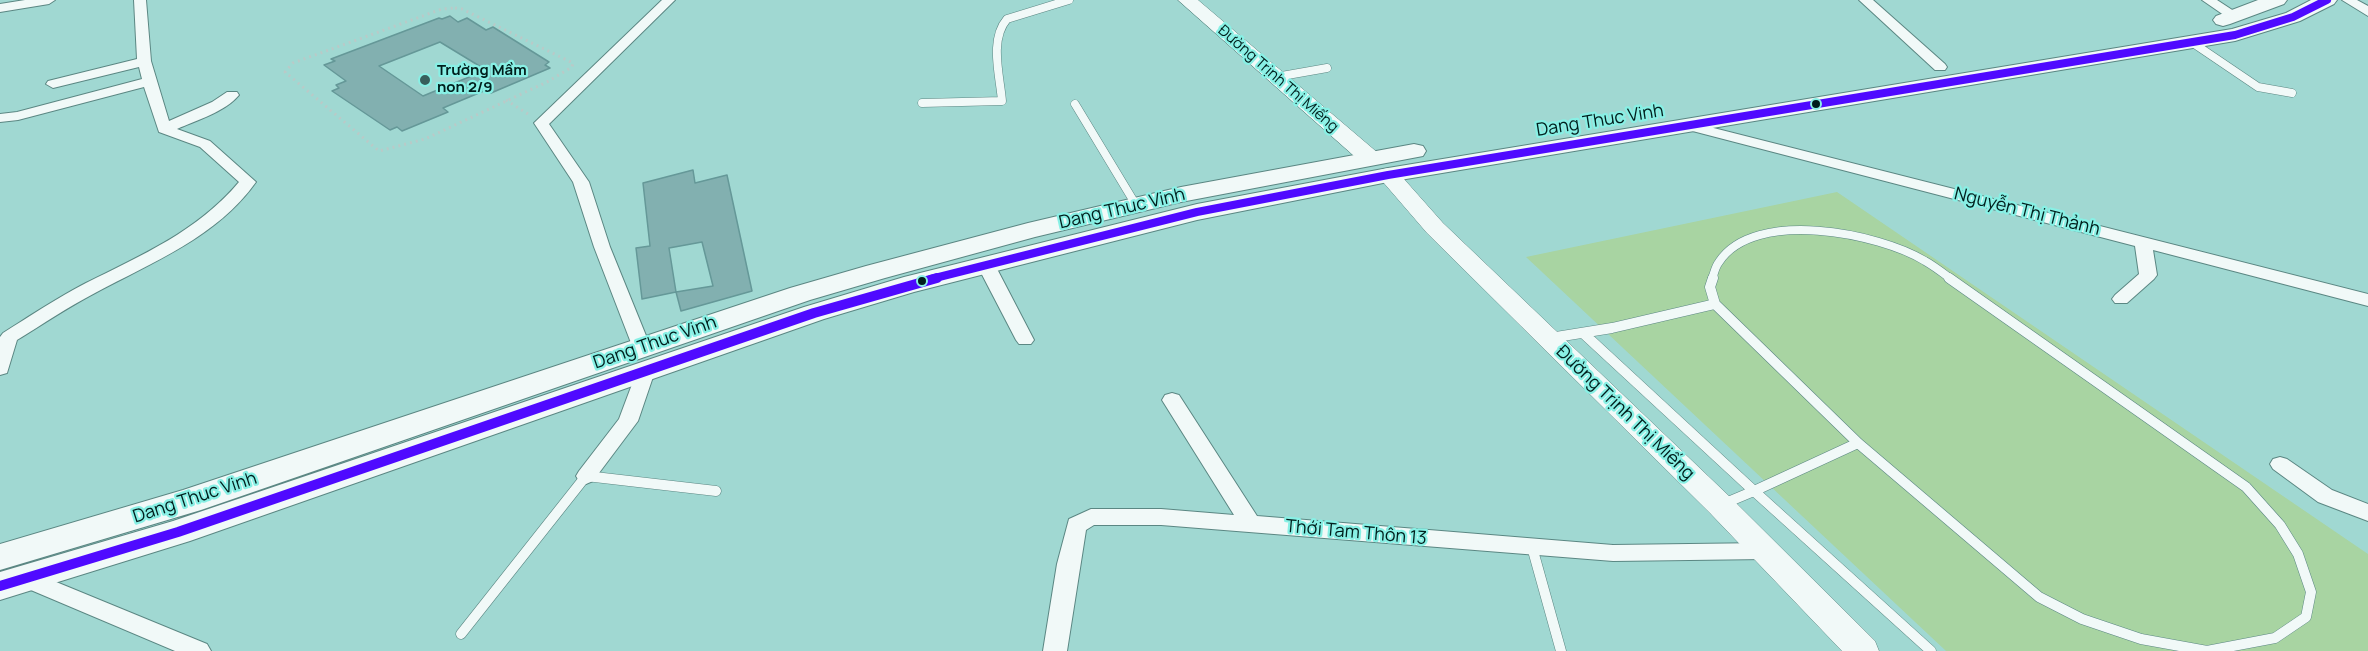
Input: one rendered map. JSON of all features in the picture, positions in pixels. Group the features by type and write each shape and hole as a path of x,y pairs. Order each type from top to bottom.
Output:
{"main road":[{"name":"Đường Trịnh Thị Miếng","path":"1188,0 1379,166 1435,228 1720,505 1863,651"},
{"name":"Dang Thuc Vinh","path":"0,586 178,532 644,360 800,294 894,266 1136,204 1379,166 1940,67 2175,31 2236,17 2277,0"},
{"name":"Dang Thuc Vinh","path":"0,557 644,360 986,265 1379,166 1686,125 2193,43 2266,27 2327,0"}],"street":[{"path":"0,8 49,0"},
{"path":"140,0 144,61 164,129"},
{"path":"1864,0 1940,67"},
{"path":"2208,0 2236,17"},
{"path":"2348,0 2368,12"},
{"path":"586,476 628,421 644,360 602,247 581,182 541,123 665,1"},
{"path":"53,84 144,61"},
{"path":"0,118 18,116 150,81"},
{"path":"164,129 217,105 232,95"},
{"name":"Nguyễn Thị Thảnh","path":"1686,125 2368,300"},
{"path":"0,369 9,337 68,301 198,231 237,197 248,182 205,144 164,129"},
{"path":"2121,299 2148,275 2143,242"},
{"path":"986,265 1025,340"},
{"path":"1172,400 1251,525"},
{"path":"2280,465 2325,496 2368,513"},
{"name":"Thới Tam Thôn 13","path":"1055,651 1076,525 1091,517 1161,517 1613,553 1766,551"},
{"path":"27,579 199,651"}],"lane":[{"path":"922,103 1002,101 997,37 1000,24 1006,19 1069,0"},
{"path":"2193,43 2258,87 2292,93"},
{"path":"1276,77 1327,68"},
{"path":"1076,104 1136,204"},
{"path":"1808,229 1858,236 1891,245 1924,260 2246,487 2280,525 2298,554 2311,592 2306,617 2275,638 2207,651 2141,639 2082,619 2039,597 1858,443 1715,304 1710,283 1717,266 1732,247 1763,234 1808,229"},
{"path":"1547,339 1715,304"},
{"path":"1583,333 1931,651"},
{"path":"1720,505 1858,443"},
{"path":"461,634 586,476 716,490"},
{"path":"1532,547 1561,651"}],"path":[{"path":"455,8 462,9 573,63 572,67 562,74 506,100 405,145 379,151 285,72 293,63 442,9 455,8"},
{"path":"506,100 541,123"}],"green space":[{"path":"1837,192 2368,554 2368,651 1946,651 1526,257"}],"building":[{"path":"450,16 458,22 467,18 486,30 493,27 549,62 545,65 550,68 491,93 486,90 443,108 448,112 402,131 397,127 390,130 332,91 339,88 336,85 346,81 324,65 335,61 331,59 439,18","holes":["440,42 486,70 423,96 379,66"]},
{"path":"693,170 695,183 727,175 752,291 681,311 676,292 642,299 636,248 650,246 643,183","holes":["702,242 713,286 676,292 669,248"]}],"transit line":[{"path":"0,586 178,532 814,313 904,286 1197,212 1388,175 2235,35 2293,17 2327,0"}],"place":[{"name":"Trường Mầm non 2/9","path":"425,80"}]}
